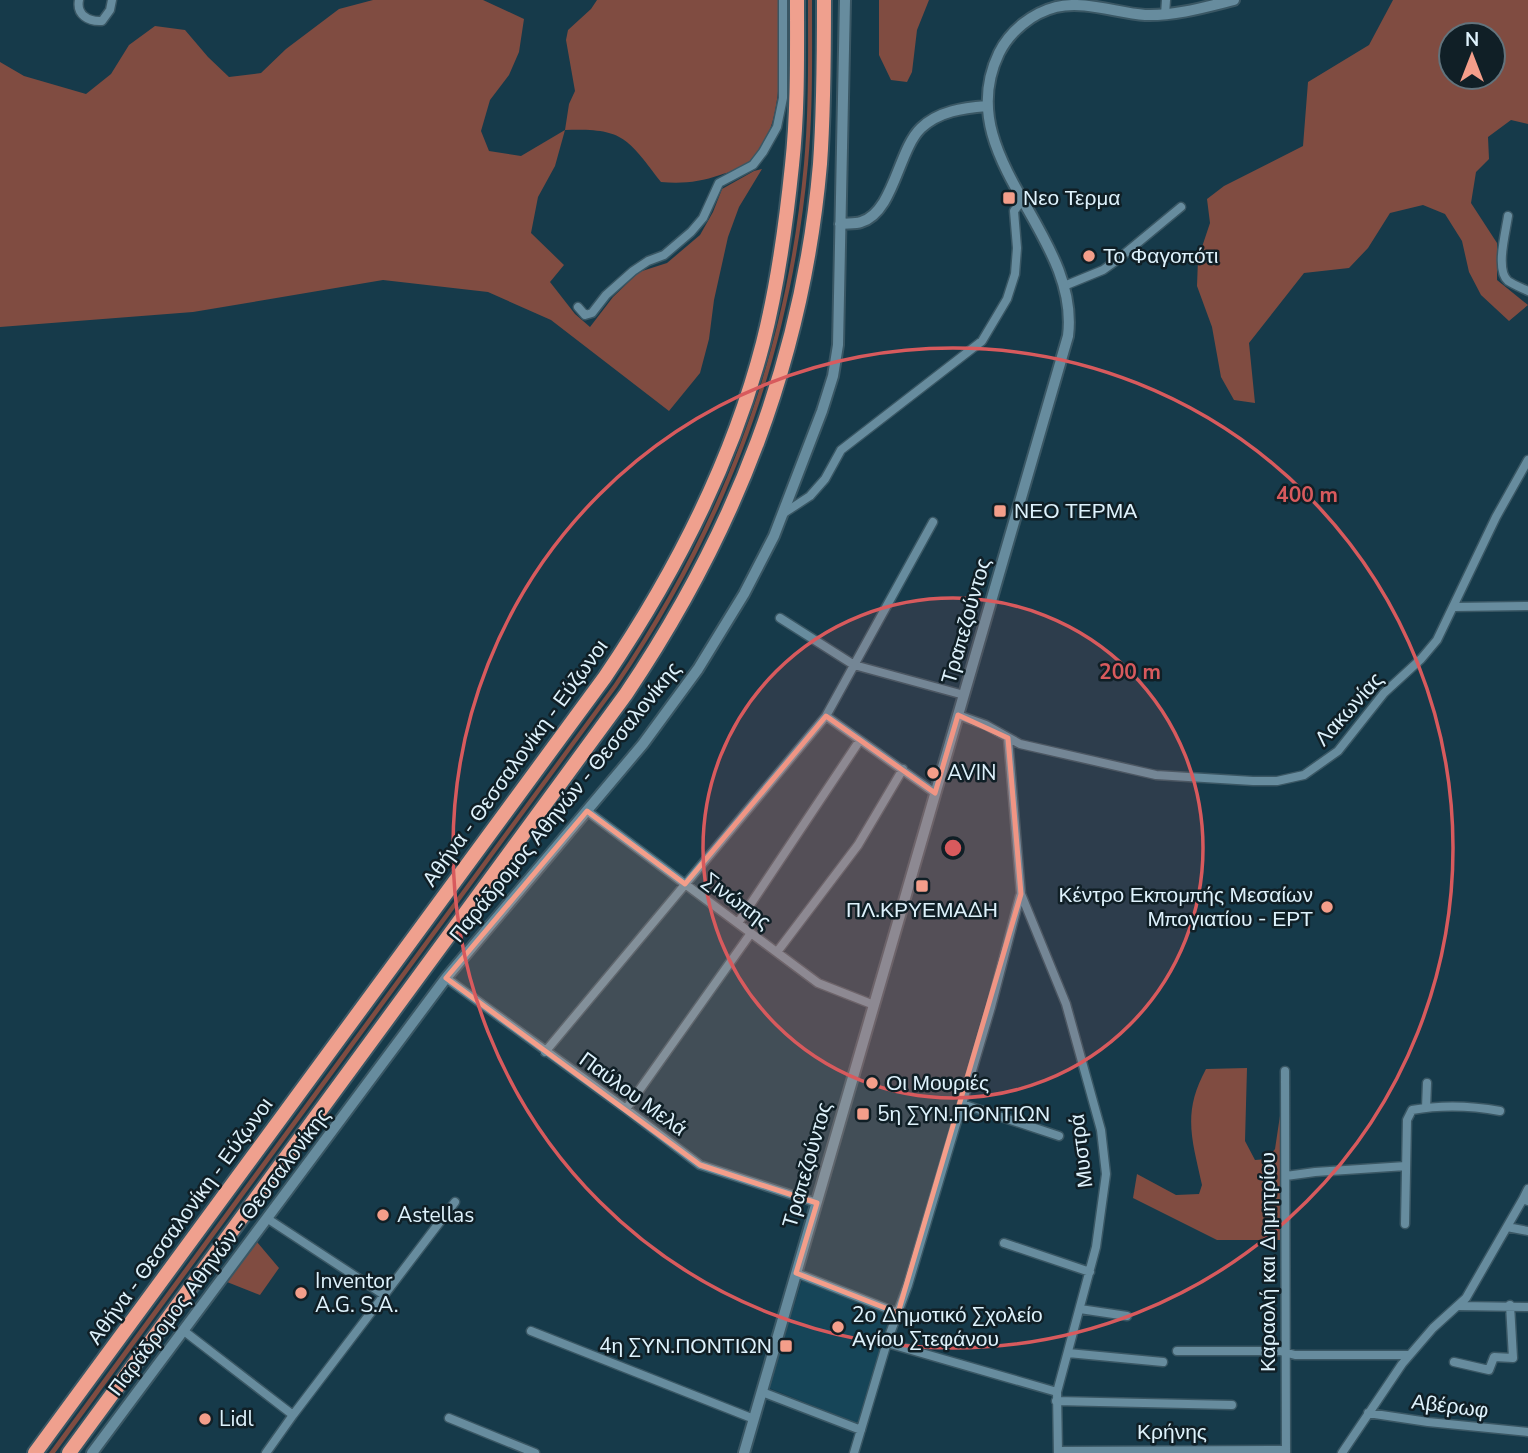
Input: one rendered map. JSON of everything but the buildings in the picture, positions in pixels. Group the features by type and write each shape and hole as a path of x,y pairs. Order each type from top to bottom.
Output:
{"highway":[{"name":"Αθήνα - Θεσσαλονίκη - Εύζωνοι","path":"35,1453 605,677 675,563 733,435 757,363 769,314 785,230 793,162 797,92 797,0"},
{"path":"69,1453 626,694 677,616 699,576 731,510 757,447 783,372 796,321 820,165 824,92 824,0"}],"main road":[{"name":"Παράδρομος Αθηνών - Θεσσαλονίκης","path":"92,1453 446,978 643,744 698,669 765,556 822,411 836,361 839,331 845,0"},
{"name":"Τραπεζούντος","path":"744,1453 1065,349 1070,311 1061,273 992,136 987,106 992,69 1009,37 1028,20 1055,4 1165,15 1234,0"},
{"path":"840,224 859,223 875,214 884,201 913,138 921,128 947,112 987,106"}],"street":[{"path":"76,2 81,15 95,22 103,21 110,10 112,0"},
{"path":"578,307 585,314 592,313 606,295 633,271 664,255 703,218 719,183 753,165 763,152 777,127 783,98 783,0"},
{"path":"1165,15 1166,0"},
{"path":"784,513 810,496 825,479 841,450 982,341 1007,299 1013,282 1017,257 1014,211 1023,200"},
{"path":"1065,286 1102,270 1117,260 1181,207"},
{"path":"1508,216 1501,265 1503,274 1508,281 1528,291"},
{"name":"Λακωνίας","path":"958,715 986,725 1020,744 1156,775 1278,781 1304,775 1338,751 1384,693 1422,659 1437,640 1496,517 1528,460"},
{"path":"545,1052 826,716 933,522"},
{"path":"1454,607 1528,606"},
{"path":"780,618 854,665 964,695"},
{"path":"826,716 935,793"},
{"path":"854,1453 962,1104 1021,894 1007,738"},
{"path":"738,923 860,740"},
{"path":"777,952 858,845 903,769"},
{"name":"Σινώπης","path":"587,811 818,983 874,1005"},
{"name":"Μυστρά","path":"1021,894 1066,1004 1101,1130 1106,1174 1099,1233 1057,1392 1058,1452"},
{"path":"626,1109 751,933"},
{"name":"Παύλου Μελά","path":"446,978 626,1109 699,1166 817,1203"},
{"name":"Καραολή και Δημητρίου","path":"1285,1071 1286,1451"},
{"path":"1426,1108 1427,1083"},
{"path":"962,1104 1059,1136"},
{"path":"1405,1224 1407,1120 1412,1110 1484,1108 1500,1111"},
{"path":"1286,1176 1315,1171 1406,1166"},
{"path":"1342,1453 1409,1355 1433,1328 1466,1298 1507,1227 1526,1200 1528,1189"},
{"path":"266,1453 455,1202"},
{"path":"268,1219 384,1295"},
{"path":"1507,1227 1528,1231"},
{"path":"1004,1243 1090,1272"},
{"path":"796,1273 898,1313"},
{"path":"1454,1362 1489,1370 1494,1357 1513,1358 1510,1305"},
{"path":"1459,1306 1528,1307"},
{"path":"1080,1309 1127,1316"},
{"path":"184,1331 292,1415"},
{"path":"531,1331 754,1419"},
{"path":"887,1343 1057,1392"},
{"path":"1177,1351 1280,1351 1295,1356 1409,1355"},
{"path":"1068,1353 1163,1362"},
{"path":"762,1392 861,1430"},
{"path":"1056,1401 1232,1405"},
{"name":"Αβέρωφ","path":"1368,1413 1528,1432"},
{"path":"449,1418 535,1453"},
{"name":"Κρήνης","path":"1058,1452 1286,1451"}],"highlighted area":[{"path":"958,715 1008,738 1021,894 898,1313 796,1273 817,1203 700,1165 446,978 587,811 685,884 826,716 935,793"}],"shaded area":[{"path":"373,0 483,0 524,19 519,52 509,75 490,100 481,131 489,151 521,156 565,130 555,166 538,197 531,233 564,265 550,282 575,314 590,327 613,297 639,272 667,263 700,235 722,189 762,169 739,207 728,237 700,373 669,411 551,320 488,292 383,280 193,312 0,327 0,62 24,76 86,94 111,74 129,45 155,26 185,30 229,77 261,73 286,49 339,9"},
{"path":"597,0 778,0 780,62 776,107 771,128 762,147 744,167 698,181 661,182 640,155 622,139 600,131 565,130 569,104 575,91 566,40 568,30"},
{"path":"808,0 812,0 810,144 799,236 786,305 769,372 747,438 721,502 691,564 617,687 55,1453 49,1453 614,684 653,623 687,562 717,500 743,436 765,372 782,305 795,236 804,164"},
{"path":"879,0 929,0 917,30 912,72 907,82 891,80 879,55"},
{"path":"1393,0 1528,0 1528,124 1511,120 1488,137 1489,159 1476,172 1471,203 1497,243 1497,280 1528,305 1509,321 1481,295 1469,272 1462,241 1445,214 1423,205 1390,213 1368,248 1349,268 1304,273 1249,343 1255,403 1234,400 1221,377 1212,327 1197,286 1198,259 1210,223 1207,199 1224,186 1303,146 1308,82 1369,45"},
{"path":"1247,1068 1245,1141 1255,1160 1267,1159 1275,1149 1281,1109 1282,1240 1217,1240 1133,1198 1137,1174 1176,1195 1199,1194 1202,1185 1191,1126 1194,1099 1199,1085 1206,1069"},
{"path":"257,1242 279,1268 260,1295 227,1282"},
{"name":"2ο Δημοτικό Σχολείο Αγίου Στεφάνου","path":"802,1280 891,1314 859,1424 769,1388"}],"place":[{"name":"Νεο Τερμα","path":"1009,198"},
{"name":"Το Φαγοπότι","path":"1089,256"},
{"name":"ΝΕΟ ΤΕΡΜΑ","path":"1000,511"},
{"name":"AVIN","path":"933,773"},
{"name":"ΠΛ.ΚΡΥΕΜΑΔΗ","path":"922,886"},
{"name":"Κέντρο Εκπομπής Μεσαίων Μπογιατίου - ΕΡΤ","path":"1327,907"},
{"name":"Οι Μουριές","path":"872,1083"},
{"name":"5η ΣΥΝ.ΠΟΝΤΙΩΝ","path":"863,1114"},
{"name":"Astellas","path":"383,1215"},
{"name":"Inventor A.G. S.A.","path":"301,1293"},
{"name":"2ο Δημοτικό Σχολείο Αγίου Στεφάνου","path":"838,1327"},
{"name":"4η ΣΥΝ.ΠΟΝΤΙΩΝ","path":"786,1346"},
{"name":"Lidl","path":"205,1419"}]}
